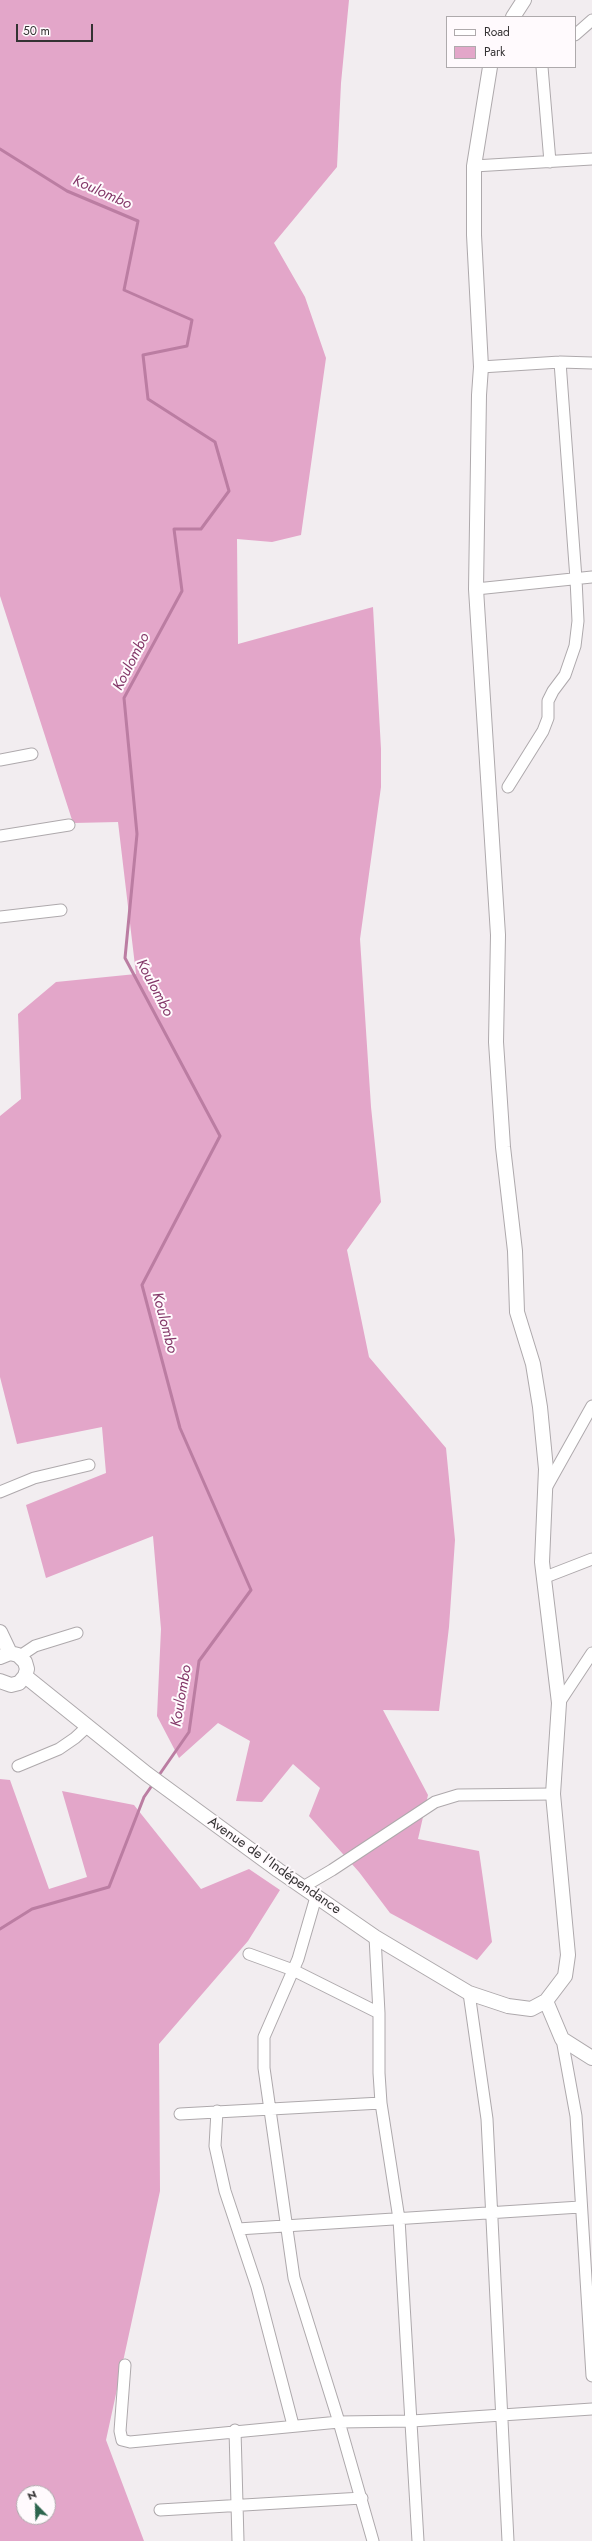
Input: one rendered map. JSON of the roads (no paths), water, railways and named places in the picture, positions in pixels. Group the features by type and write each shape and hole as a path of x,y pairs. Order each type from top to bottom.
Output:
{"street":[{"path":"514,16 524,0"},
{"path":"576,34 592,20"},
{"path":"490,68 474,166 474,235 482,368 478,409 476,589 498,935 496,1042 503,1147 515,1251 517,1312 533,1364 540,1407 546,1469 542,1562 559,1703 553,1794 568,1955 565,1976 546,2001 562,2039 576,2116 580,2207 592,2376"},
{"path":"542,68 550,162"},
{"path":"474,166 550,162 572,159 592,160"},
{"path":"482,368 560,362 592,363"},
{"path":"508,787 543,732 548,718 548,701 553,691 565,675 575,646 578,621 576,579 560,362"},
{"path":"476,589 592,577"},
{"path":"0,760 32,754"},
{"path":"0,836 68,825"},
{"path":"0,917 60,910"},
{"path":"544,1491 592,1406"},
{"path":"0,1492 34,1478 89,1465"},
{"path":"543,1578 592,1559"},
{"path":"0,1632 10,1656 26,1666 25,1676 15,1684 6,1684 0,1681"},
{"path":"10,1656 35,1646 77,1633"},
{"path":"559,1703 592,1653"},
{"name":"Avenue de l'Indépendance","path":"25,1676 147,1774 316,1897 375,1936 469,1993 508,2006 531,2009 546,2001"},
{"path":"18,1766 59,1749 88,1726"},
{"path":"303,1887 332,1870 435,1802 458,1795 553,1794"},
{"path":"316,1897 293,1970 264,2037 264,2068 294,2278 340,2422 373,2541"},
{"path":"375,1936 379,2013 381,2103 399,2219 418,2541"},
{"path":"250,1954 293,1970 379,2013"},
{"path":"469,1993 487,2119 503,2414 508,2541"},
{"path":"562,2039 592,2058"},
{"path":"180,2114 381,2103"},
{"path":"217,2111 215,2146 238,2229 258,2287 293,2425"},
{"path":"238,2229 580,2207"},
{"path":"125,2365 120,2431 122,2440 130,2442 293,2425 340,2422 412,2421 503,2414 592,2410"},
{"path":"235,2430 235,2504 238,2541"},
{"path":"160,2510 235,2504 362,2498"}],"waterway":[{"name":"Koulombo","path":"0,149 67,191 138,221 124,290 192,320 187,346 143,355 148,399 215,442 229,491 201,529 174,529 182,591 124,698 137,834 125,958 220,1136 142,1285 180,1428 251,1590 199,1661 189,1732 157,1778"},
{"name":"Koulombo","path":"0,1929 32,1909 109,1887 144,1797 153,1784"}]}
